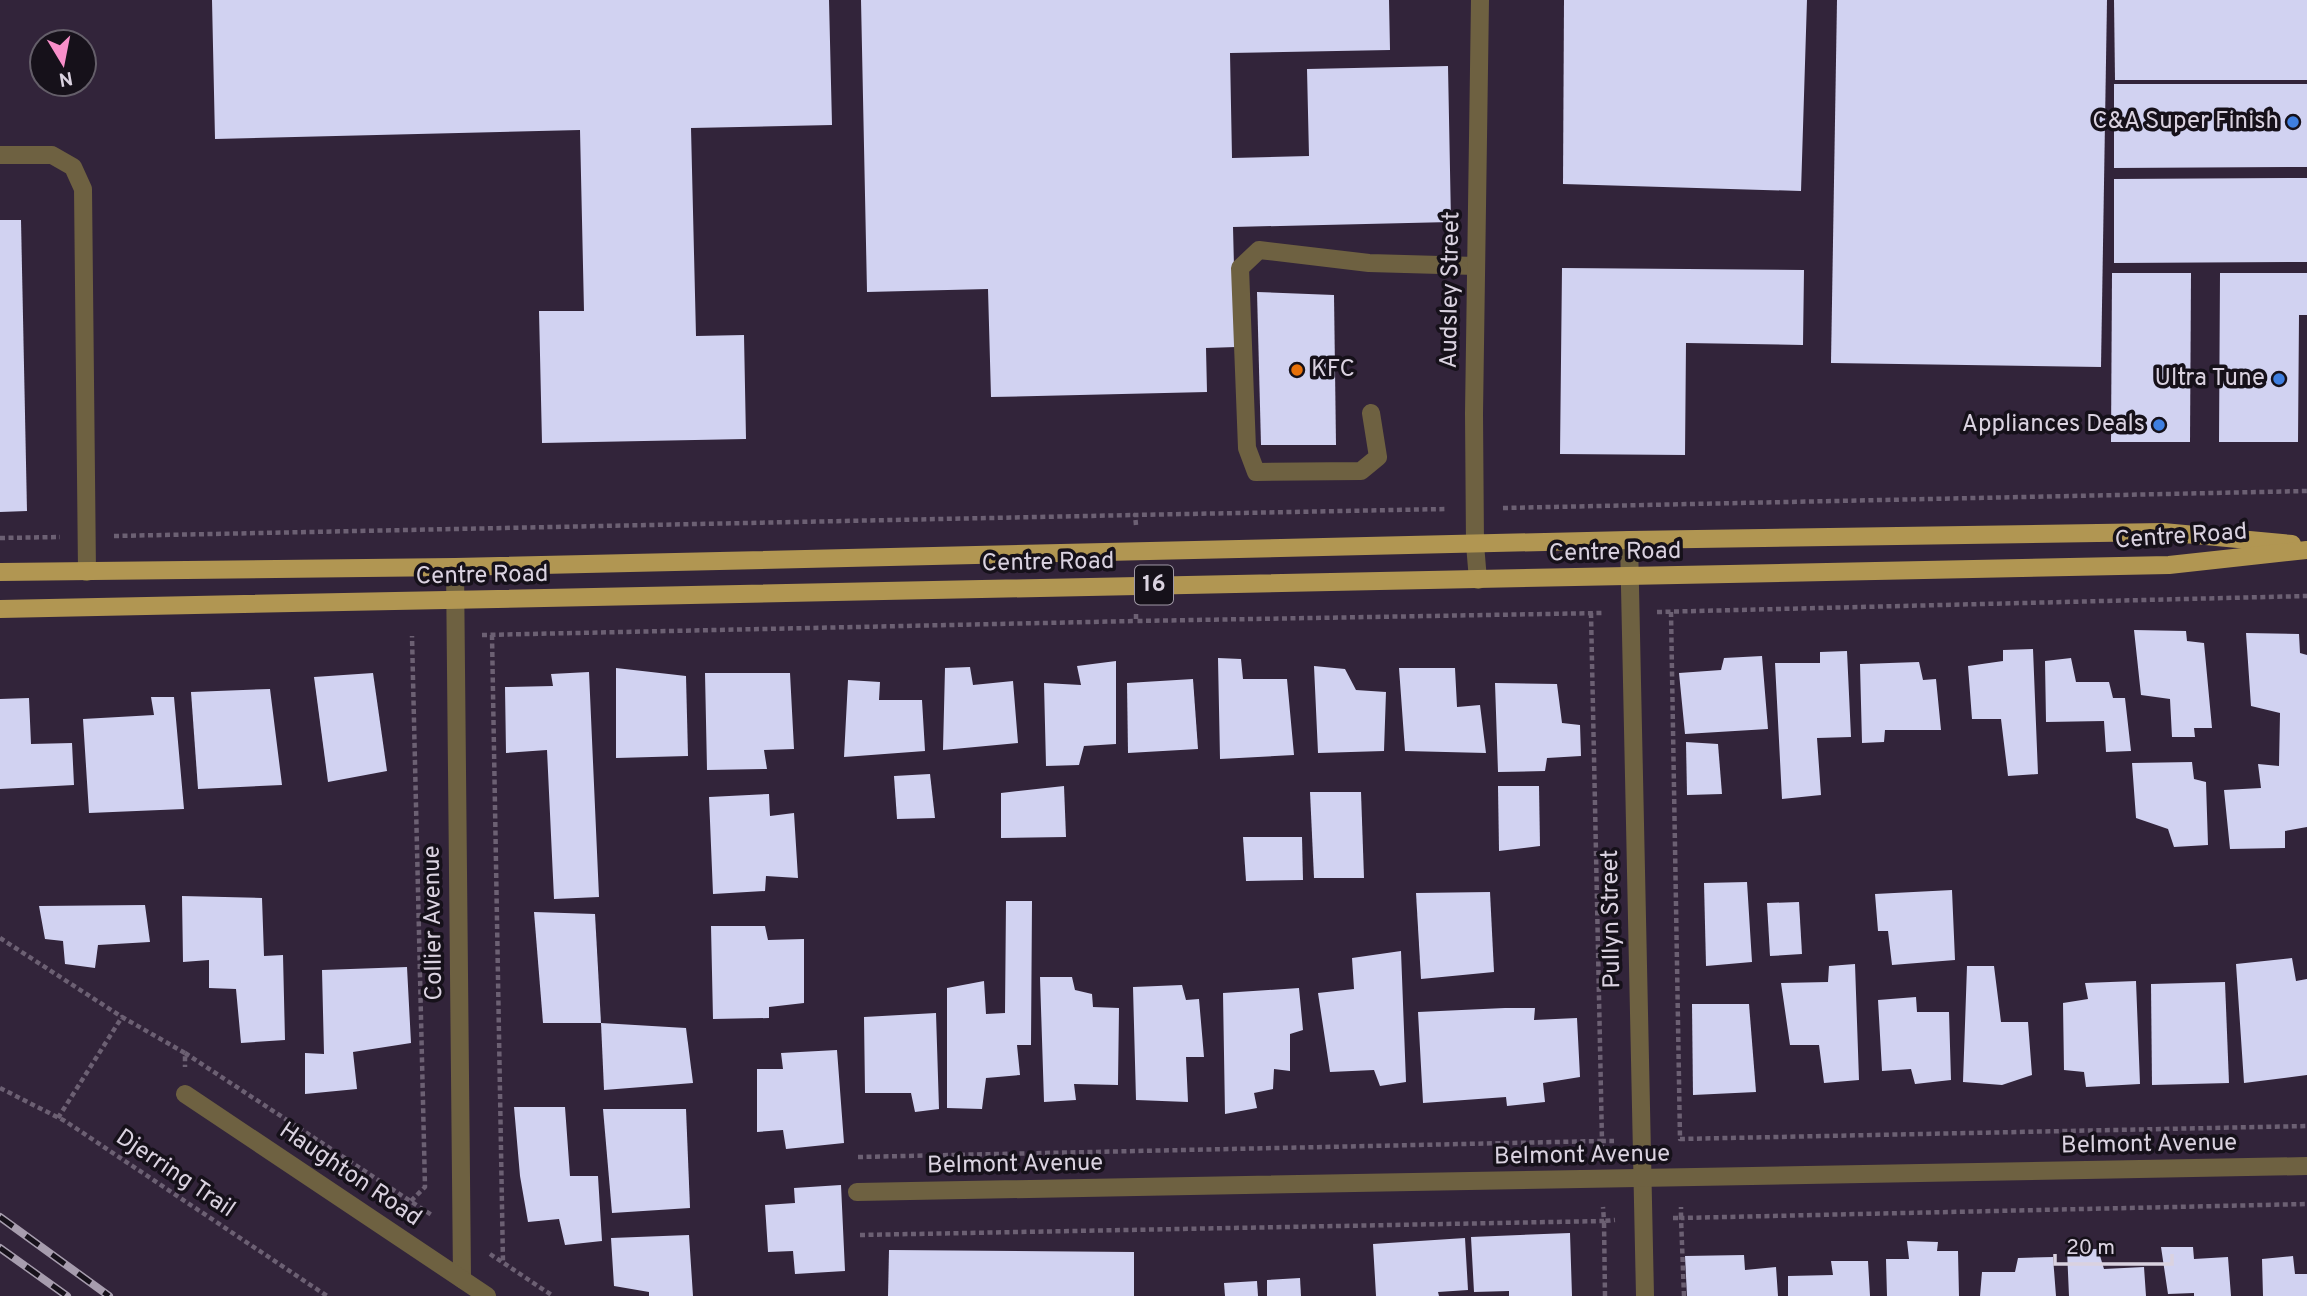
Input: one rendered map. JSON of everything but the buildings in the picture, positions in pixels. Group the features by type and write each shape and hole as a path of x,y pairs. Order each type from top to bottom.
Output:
{"main road":[{"name":"Centre Road","path":"0,572 455,567 1629,540 2164,532 2307,547"},
{"name":"Centre Road","path":"0,609 2169,565 2307,547"}],"street":[{"name":"Audsley Street","path":"1478,580 1475,544 1474,414 1480,0"},
{"path":"0,155 52,155 73,167 83,190 87,572"},
{"path":"1371,413 1378,457 1361,471 1256,471 1247,448 1240,268 1259,250 1369,263 1476,266"},
{"name":"Pullyn Street","path":"1629,540 1645,1296"},
{"name":"Collier Avenue","path":"455,567 462,1279"},
{"name":"Haughton Road","path":"185,1094 488,1296"},
{"name":"Belmont Avenue","path":"857,1192 2307,1166"}],"path":[{"path":"0,538 1135,515"},
{"path":"1671,612 1680,1139 2307,1126"},
{"path":"1591,613 1602,1141"},
{"path":"455,635 1136,621"},
{"path":"492,635 503,1263"},
{"path":"411,1201 425,1187 412,636"},
{"path":"0,938 122,1017 185,1053 553,1296"},
{"path":"58,1118 122,1017"},
{"path":"185,1053 185,1094"},
{"name":"Djerring Trail","path":"0,1088 58,1118 327,1296"},
{"path":"1684,1296 1681,1218 2307,1205"},
{"path":"1604,1221 1605,1296"}],"railway":[{"path":"0,1217 109,1296"},
{"path":"0,1248 67,1296"}],"place":[{"name":"C&A Super Finish","path":"2293,122"},
{"name":"KFC","path":"1297,370"},
{"name":"Ultra Tune","path":"2279,379"},
{"name":"Appliances Deals","path":"2159,425"}]}
